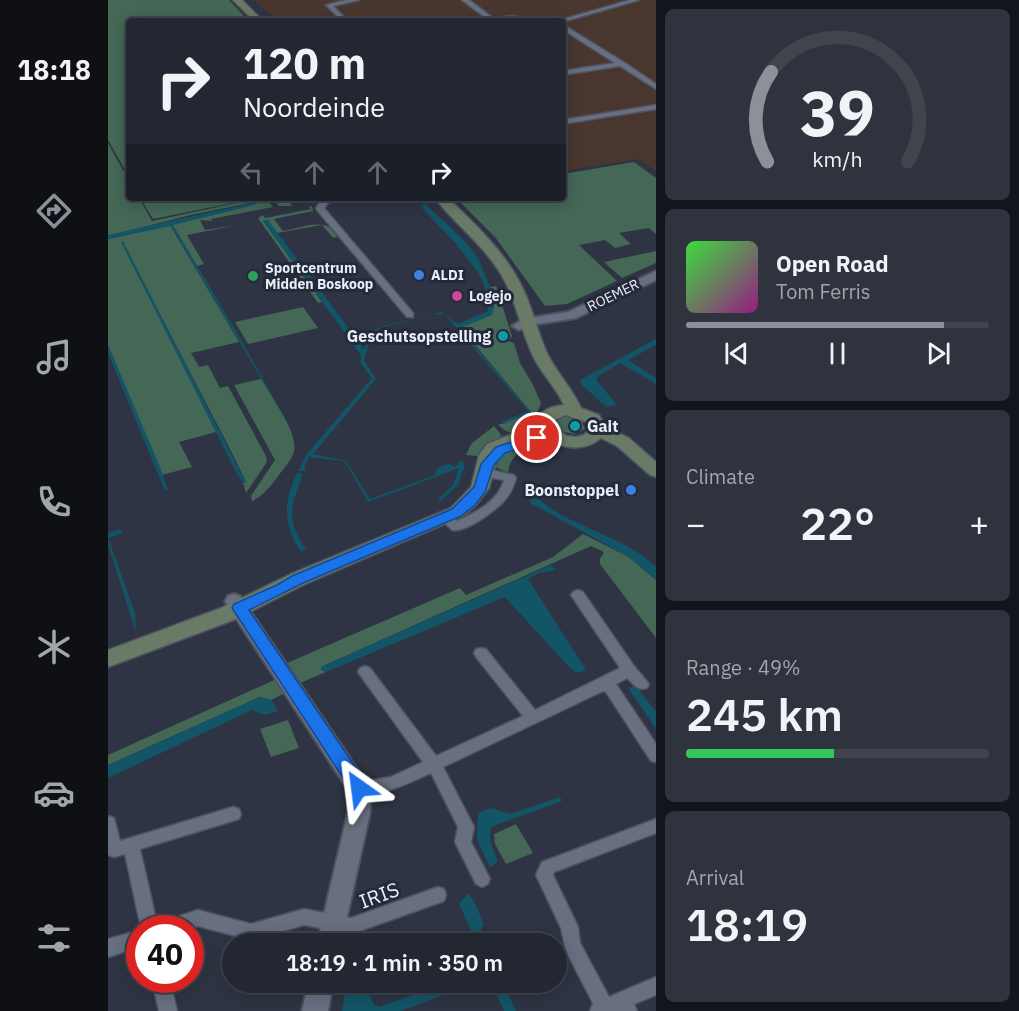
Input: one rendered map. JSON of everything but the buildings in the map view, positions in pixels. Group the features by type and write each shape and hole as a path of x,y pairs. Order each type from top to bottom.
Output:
{"main road":[{"path":"237,0 256,18"},
{"path":"435,201 472,236 490,260 540,355 565,390 567,410"},
{"path":"444,201 495,255 517,291 526,326"},
{"path":"548,431 547,417 567,410 591,417 595,433"},
{"path":"108,658 237,604 279,583 298,579 446,518 470,501 480,488 487,468 501,450 548,431 573,442 595,433 634,452 656,471"}],"street":[{"path":"342,18 329,4 356,0"},
{"path":"465,0 490,18"},
{"path":"566,19 636,0"},
{"path":"566,28 656,87"},
{"path":"566,72 623,64"},
{"path":"566,121 656,107"},
{"path":"329,201 323,203 321,210 410,315"},
{"name":"ROEMER","path":"526,326 554,326 570,315 656,275"},
{"path":"446,518 456,527 488,509 502,496 510,478 487,468"},
{"path":"578,595 629,670 642,684"},
{"path":"237,604 359,788 360,812 331,933"},
{"path":"481,653 533,718"},
{"path":"359,788 393,783 602,685 629,670"},
{"path":"365,672 434,764 466,827 463,842 482,879"},
{"path":"602,685 611,688 656,756"},
{"path":"108,823 114,850 233,814"},
{"path":"656,826 549,867 544,875 569,927 572,945 613,1007 656,986"},
{"path":"131,845 146,915"},
{"name":"IRIS","path":"204,920 251,932 304,917 331,933 438,896"},
{"path":"108,948 126,942"},
{"path":"164,993 168,1011"},
{"path":"315,1011 319,993"}],"shaded area":[{"path":"254,0 656,0 656,171 639,159 566,171 566,18 274,18"}],"green space":[{"path":"108,0 229,0 246,18 126,18 126,172 108,140"},
{"path":"108,143 126,176 126,201 141,201 152,221 245,201 260,201 191,215 108,236"},
{"path":"634,162 656,178 656,234 649,228 619,233 631,244 615,248 605,240 579,245 617,281 567,304 545,306 495,237 459,201 566,201 566,173"},
{"path":"142,201 242,201 153,219"},
{"path":"261,201 268,201 273,207 211,219 212,221 200,220 205,230 238,225 187,235 204,264 197,266 172,224"},
{"path":"275,201 289,201 292,206 279,206"},
{"path":"309,206 312,206 313,211 274,219 283,231 322,225 277,233 268,220 263,221 322,302 318,303 258,218 263,215 265,218 311,209"},
{"path":"170,225 239,342 191,353 199,367 208,365 220,388 228,386 266,456 267,462 246,493 243,483 246,482 232,453 122,241 216,432 179,442 192,467 162,475 108,345 108,239"},
{"path":"322,225 328,226 334,230 337,237 333,238"},
{"path":"656,251 656,263 622,278 604,262"},
{"path":"496,286 512,336 508,341 514,343 520,363 541,403 538,411 524,422 528,430 512,433 498,424 531,412 460,327 490,315 494,308 490,287"},
{"path":"303,307 318,328 248,344 235,322"},
{"path":"261,379 288,425 294,451 290,461 270,486 252,501 251,496 275,460 234,385"},
{"path":"562,417 581,420 585,429 574,434 560,431 556,422"},
{"path":"494,426 501,435 499,440 479,456 466,455 471,444"},
{"path":"536,440 539,446 514,457 508,473 496,467 495,461 506,450"},
{"path":"583,534 629,557 656,580 656,638 600,564 604,552 591,546 321,667 321,670 326,672 300,683 287,663 460,588 466,595 553,557"},
{"path":"281,677 289,691 271,700 260,697 108,765 108,755"},
{"path":"288,720 299,748 271,757 260,729"},
{"path":"516,824 533,853 506,864 495,844 494,834"}],"water":[{"path":"263,201 173,225 291,429 171,226 108,239 108,235"},
{"path":"425,204 465,241 478,258 490,287 494,308 492,315 460,328 531,413 503,424 501,422 528,411 445,315 434,314 380,328 369,344 364,360 376,379 313,454 346,461 370,499 435,475 437,468 449,464 455,467 462,460 465,465 458,485 441,501 438,499 453,485 459,468 368,502 347,465 342,461 309,457 304,468 307,471 298,471 306,455 372,378 361,364 361,355 263,221 268,220 364,349 375,330 383,326 441,312 458,324 488,311 485,287 479,274 456,244 420,206"},
{"path":"123,241 246,483 243,483 236,472 121,242"},
{"path":"656,339 656,345 628,360 656,378 656,384 620,363 597,377 597,381 617,405 606,407 581,384 580,380"},
{"path":"108,345 168,490 165,491 108,353"},
{"path":"297,473 303,474 295,495 292,513 295,529 306,549 301,552 291,532 287,513 289,494"},
{"path":"535,497 566,518 637,552 656,567 656,580 629,557 530,503 529,500"},
{"path":"120,529 123,533 108,538 108,533"},
{"path":"108,538 135,613 136,633 108,544"},
{"path":"551,565 556,570 539,573 528,579 586,670 577,673 569,667 505,597 326,672 321,670 321,667"},
{"path":"635,684 656,712 656,729 629,689"},
{"path":"260,697 271,700 278,711 264,715 252,710 108,778 108,765"},
{"path":"560,797 562,801 491,827 490,841 498,862 490,867 477,840 478,813 491,808 510,814"},
{"path":"468,894 473,899 484,924 480,933 472,933 459,903"},
{"path":"345,993 369,993 374,1005 379,1007 418,993 448,993 401,1011 342,1011"},
{"path":"496,993 508,993 516,1011 504,1011"}],"place":[{"name":"ALDI","path":"419,275"},
{"name":"Sportcentrum Midden Boskoop","path":"253,276"},
{"name":"Logejo","path":"457,296"},
{"name":"Geschutsopstelling","path":"503,336"},
{"name":"Gait","path":"575,426"},
{"name":"Boonstoppel","path":"631,490"}],"route":[{"path":"359,788 352,774 240,608 298,579 457,512 480,488 488,464 494,456 512,445 537,438"}]}
